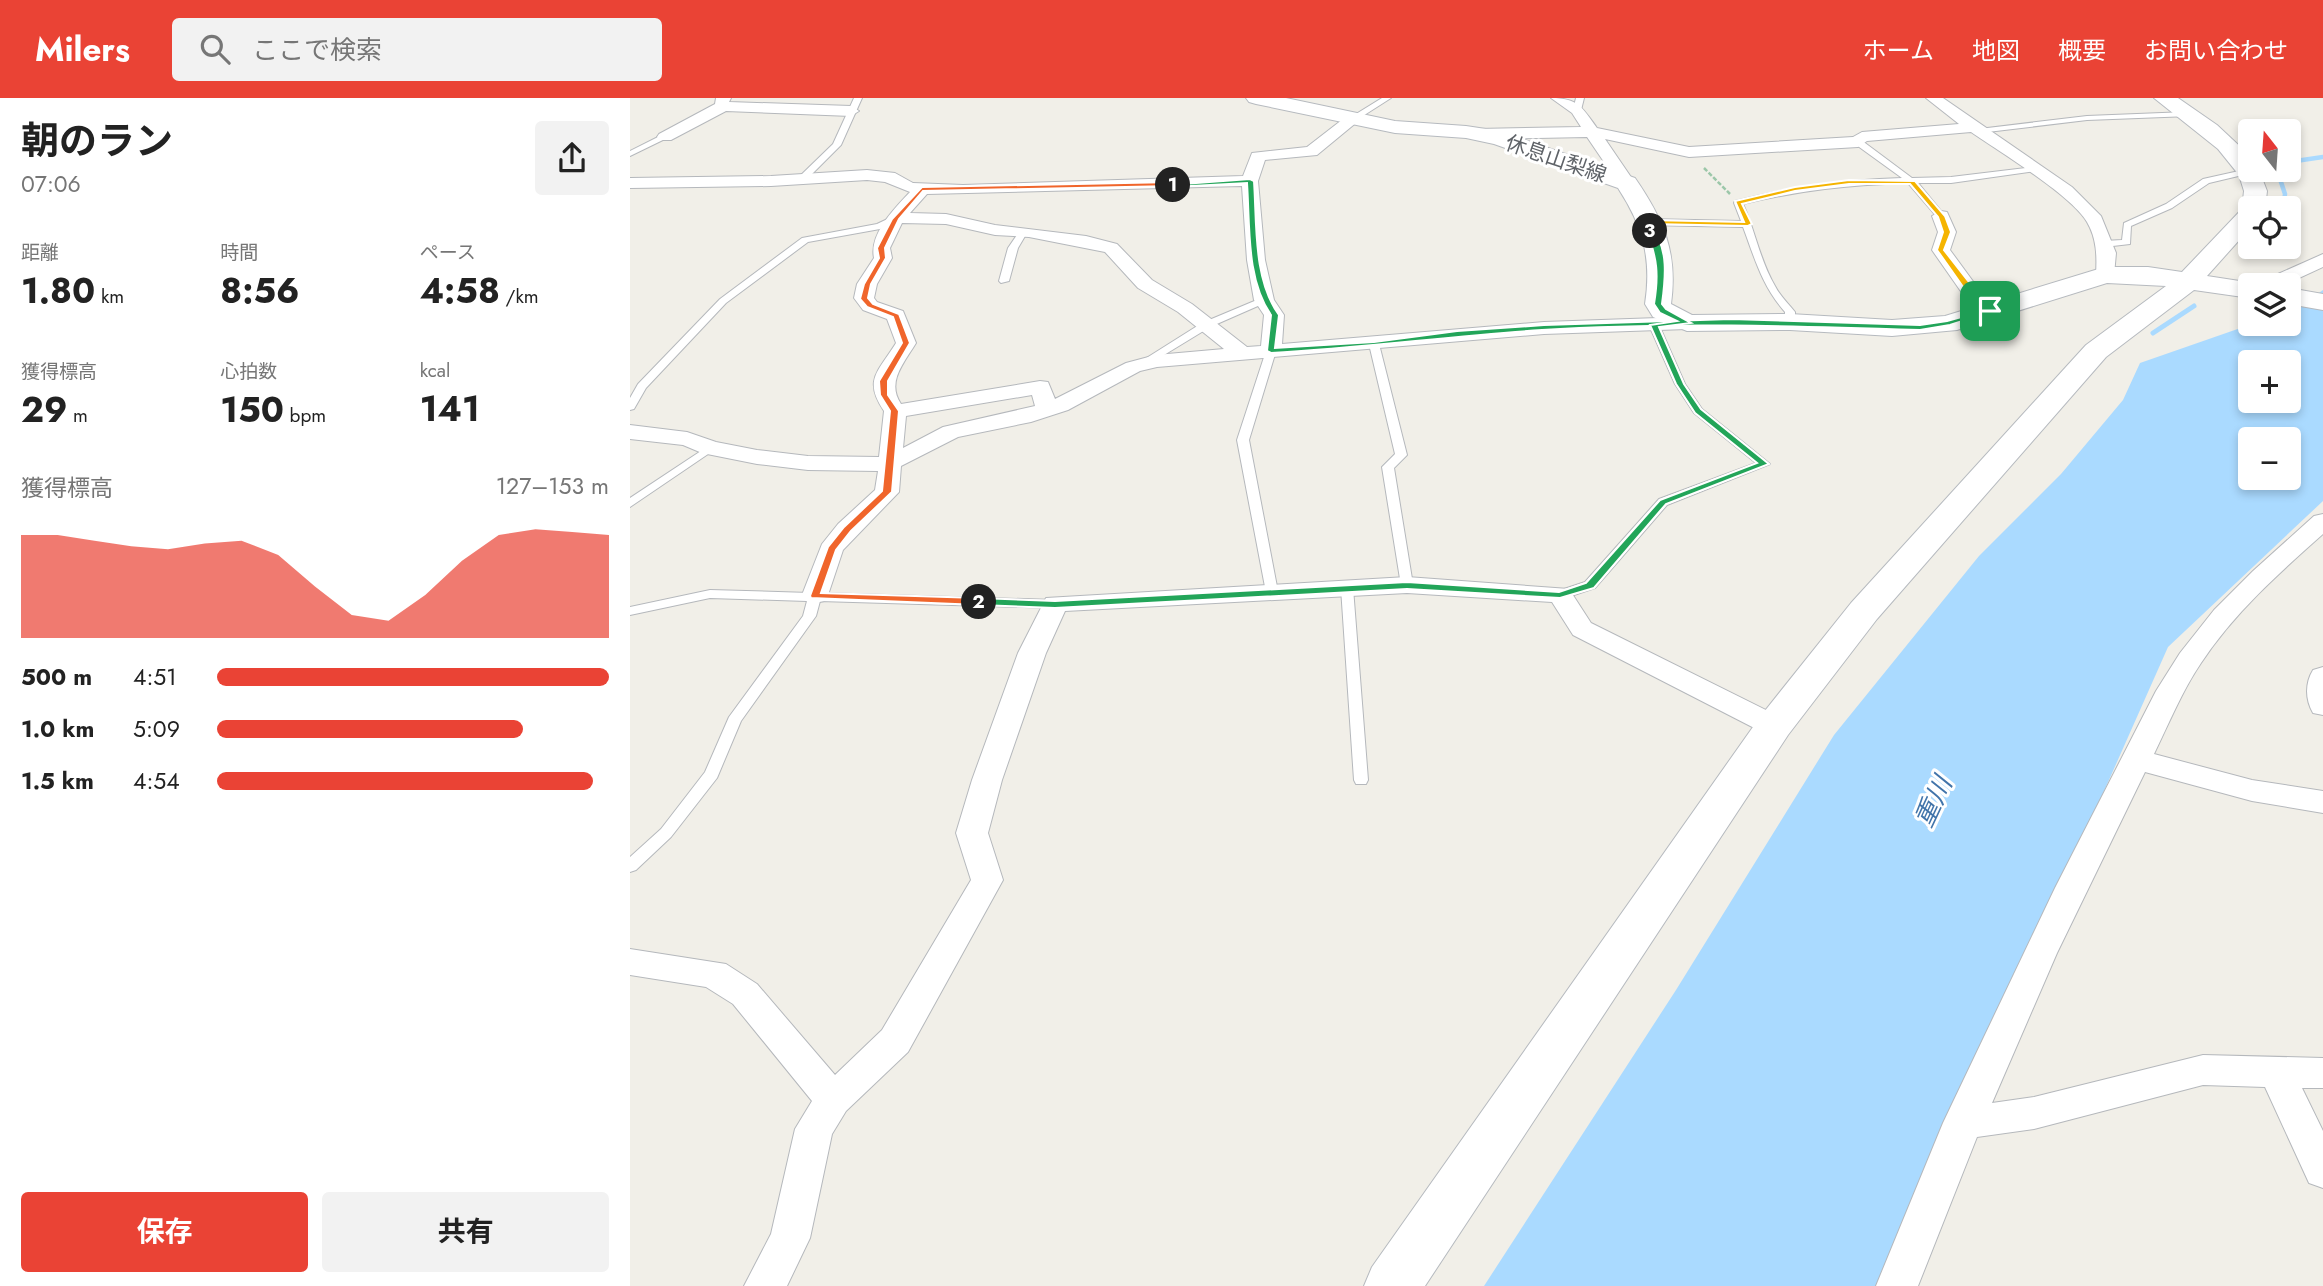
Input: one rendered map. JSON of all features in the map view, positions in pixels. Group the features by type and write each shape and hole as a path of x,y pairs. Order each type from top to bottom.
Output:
{"street":[{"name":"休息山梨線","path":"1256,98 1411,129 1499,138 1627,183 1647,222 1659,254 1662,276 1658,304 1663,311 1687,323"},
{"path":"1558,98 1578,104 1592,132 1627,183"},
{"path":"1933,98 2066,191 2095,220 2104,244 2105,275"},
{"path":"2164,98 2232,149 2238,157"},
{"path":"665,137 724,102 855,104"},
{"path":"1271,351 1275,315 1264,300 1256,260 1250,181 1258,156 1311,152 1352,119"},
{"path":"1477,134 1592,132 1689,152 1858,142 1862,136 1976,129"},
{"path":"630,183 880,176 922,189 1250,181"},
{"path":"815,596 831,549 847,529 887,492 895,411 884,395 883,381 906,343 896,315 870,306 864,299 867,284 883,258 881,248 896,219 922,189"},
{"path":"1941,216 1947,232 1941,250 1976,299 1990,311"},
{"path":"896,219 946,219 995,230 1024,231 1111,248 1145,284 1241,352"},
{"path":"1392,1286 1774,726 1864,611 2096,351 2189,280 2238,227"},
{"path":"2295,273 2323,260"},
{"path":"630,432 687,439 710,448 808,463 888,464 951,432 1047,409 1141,365 1241,352 1374,344 1457,334 1544,328 1790,322 1920,327 1947,324 2077,281 2105,275 2148,275 2238,288"},
{"path":"2301,298 2323,302"},
{"path":"895,411 1040,387 1047,409"},
{"path":"1897,1286 1962,1123 2082,861 2176,681 2223,615 2268,569 2323,521"},
{"path":"765,1286 790,1238 814,1129 833,1100 895,1041 986,880 972,833 987,780 1032,653 1055,604 1407,585 1560,595 1582,629 1774,726"},
{"path":"2323,676 2320,689 2323,706"},
{"path":"2137,759 2192,776 2270,794 2323,802"},
{"path":"630,962 715,974 745,994 833,1100"},
{"path":"1962,1123 2034,1113 2203,1070 2323,1073"},
{"path":"2276,1072 2323,1171"}],"lane":[{"path":"1352,119 1387,98"},
{"path":"803,178 837,145 855,104"},
{"path":"1976,129 2087,118 2187,114"},
{"path":"630,154 665,137"},
{"path":"1858,142 1912,182 1941,216"},
{"path":"1790,322 1790,312 1775,297 1762,276 1748,224 1738,202 1795,189 1849,182 1912,182 2035,169"},
{"path":"2104,244 2127,242 2127,225 2169,205 2206,181 2238,173"},
{"path":"630,407 642,386 723,301 805,240 871,228 896,219"},
{"path":"1647,222 1748,224"},
{"path":"1004,281 1013,248 1024,231"},
{"path":"1141,365 1206,325 1264,300"},
{"path":"1560,595 1590,585 1663,502 1764,464 1698,411 1680,384 1654,325"},
{"path":"1374,344 1401,455 1388,467 1407,585"},
{"path":"1271,351 1243,440 1272,592"},
{"path":"630,503 710,448"},
{"path":"1347,588 1361,780"},
{"path":"630,611 709,594 1055,604"},
{"path":"630,866 666,833 712,774 734,720 809,616 815,596"}],"path":[{"path":"1689,152 1738,202"}],"water":[{"name":"重川","path":"2323,290 2323,501 2168,647 2101,798 1940,1141 1877,1286 1484,1286 1676,990 1834,735 1979,556 2061,474 2123,400 2140,363 2238,329 2238,336 2301,336 2301,305"}],"waterway":[{"path":"2301,160 2323,157"},
{"path":"2281,182 2285,196"},
{"path":"2153,333 2194,306"}],"route":[{"path":"1990,311 1947,324 1920,327 1731,321 1654,325 1544,328 1271,351 1275,315 1264,300 1256,260 1250,181 1222,184 922,189 896,219 881,248 883,258 867,284 864,299 870,306 896,315 906,343 883,381 884,395 895,411 887,492 847,529 831,549 815,596 1055,604 1407,585 1560,595 1590,585 1663,502 1764,464 1698,411 1680,384 1654,325 1687,323 1663,311 1658,304 1662,276 1659,254 1647,222 1748,224 1738,202 1795,189 1849,182 1912,182 1941,216 1947,232 1941,250 1976,299 1990,311"}]}
